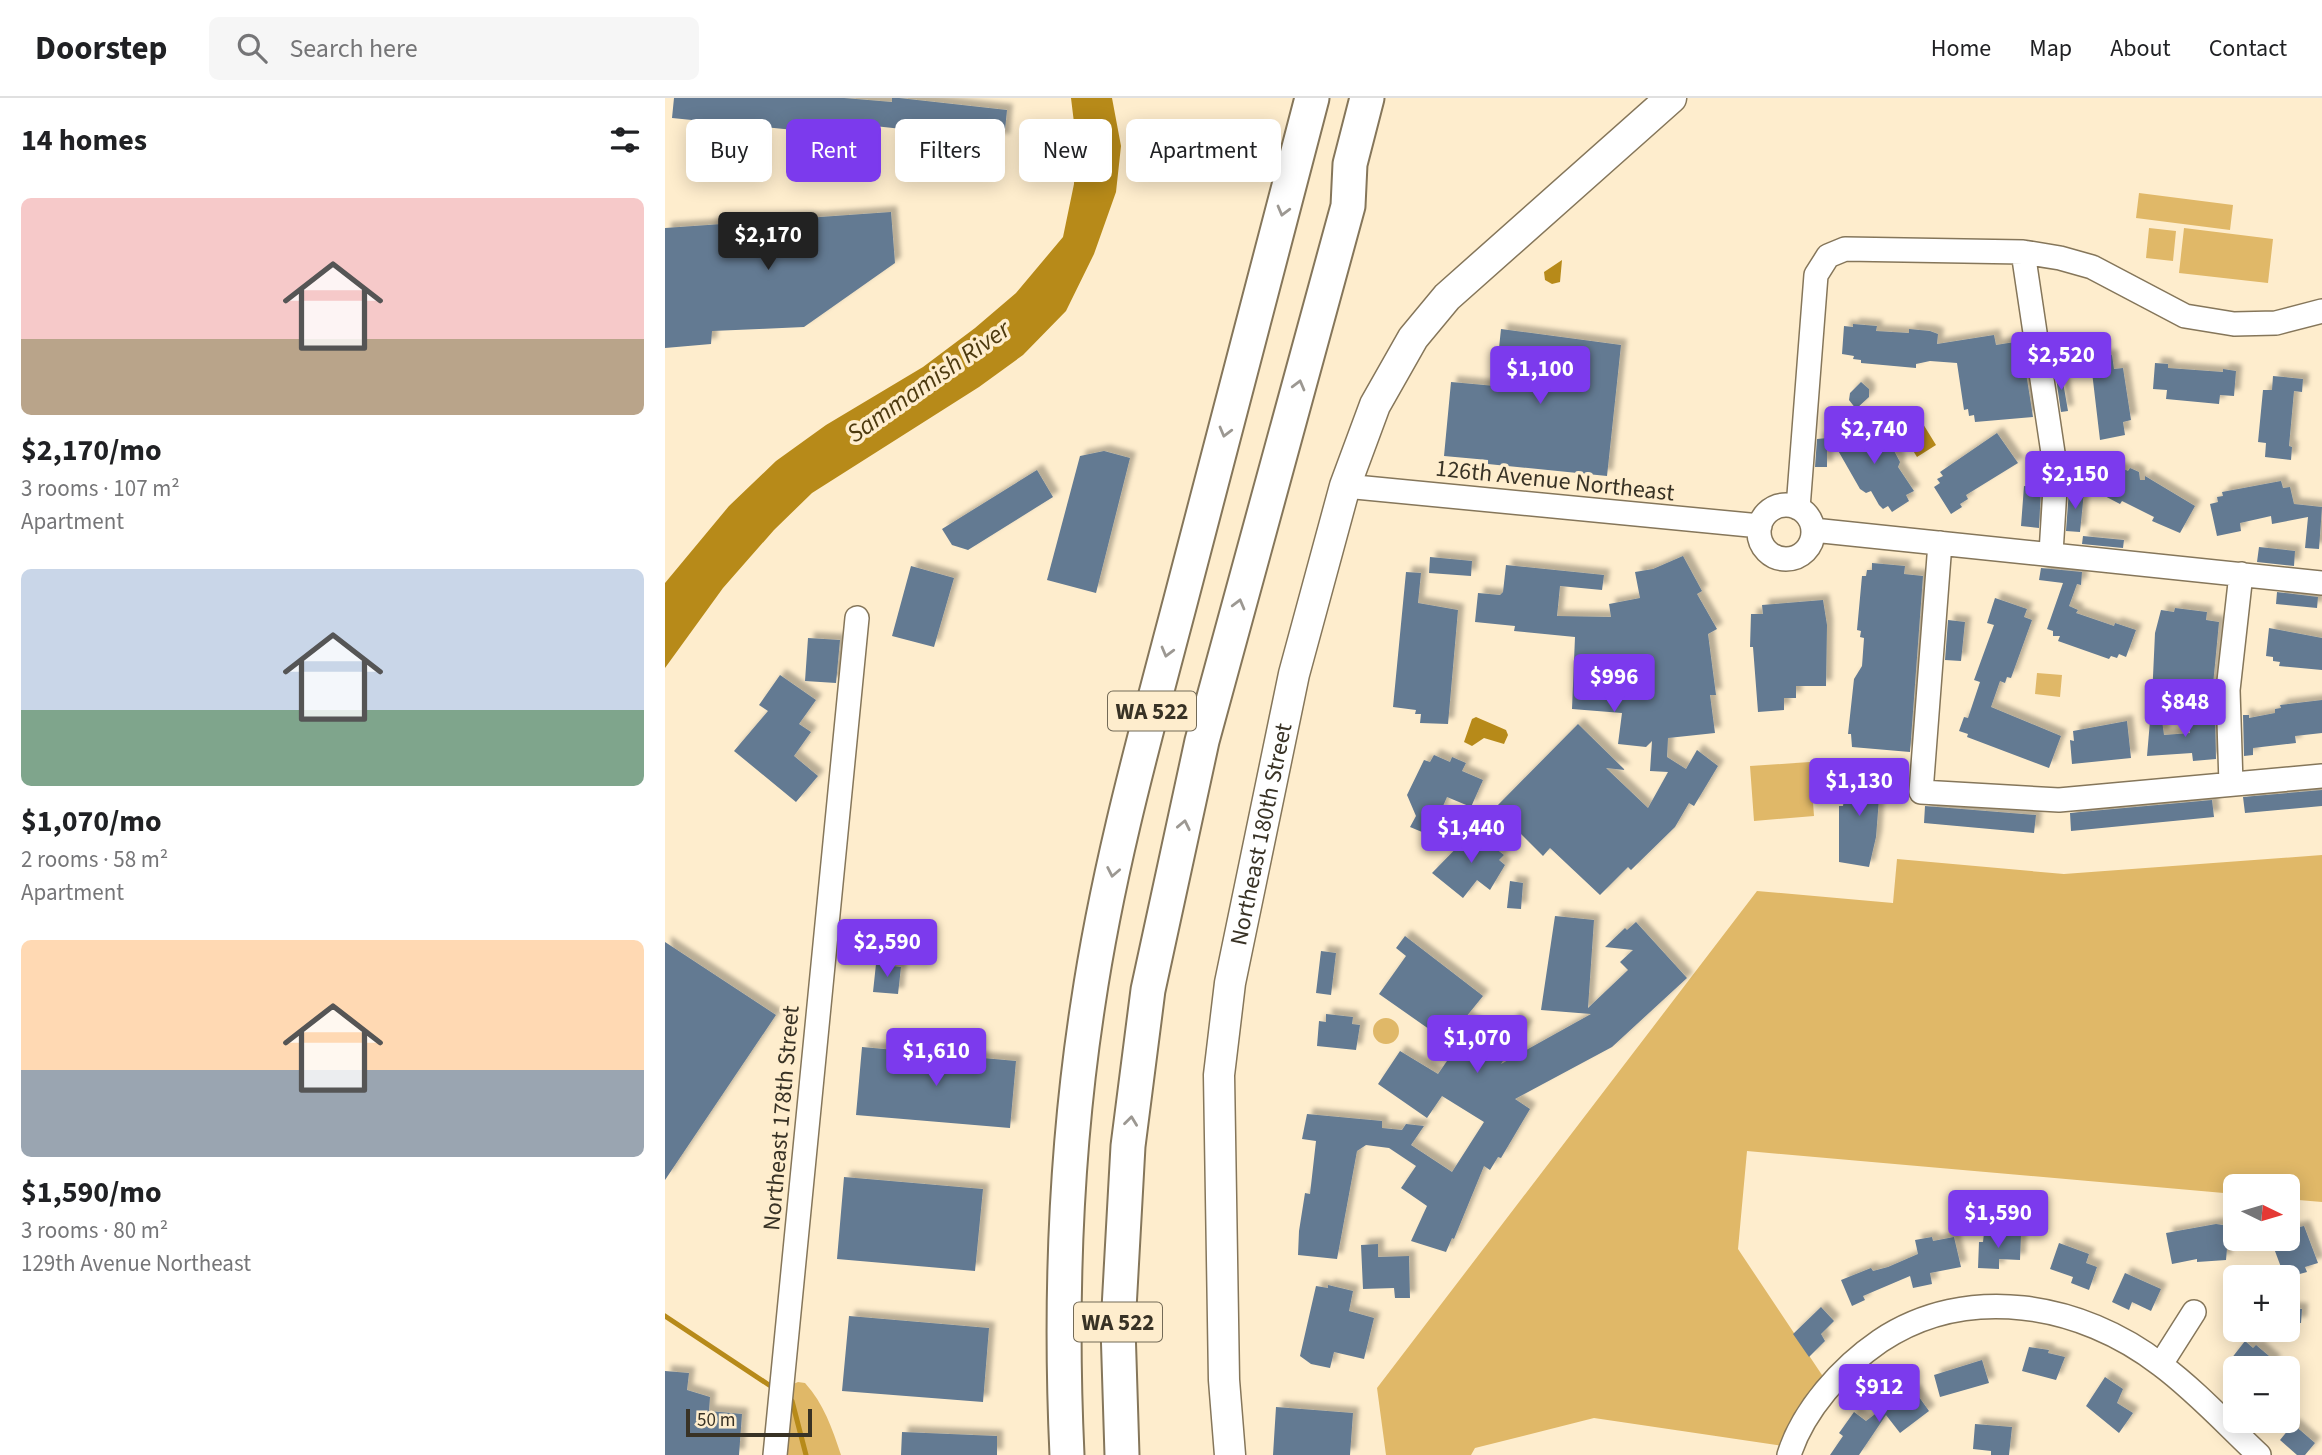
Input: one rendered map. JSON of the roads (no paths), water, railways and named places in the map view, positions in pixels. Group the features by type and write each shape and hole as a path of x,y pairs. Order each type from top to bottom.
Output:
{"highway":[{"name":"WA 522","path":"1067,1455 1062,1337 1073,1115 1088,1002 1114,866 1312,98"},
{"name":"WA 522","path":"1122,1455 1118,1327 1128,1146 1149,989 1202,741 1348,206 1350,164 1367,98"},
{"path":"1348,206 1370,166 1391,98"},
{"path":"1127,1189 1132,1354 1142,1455"},
{"path":"1049,1455 1049,1408 1062,1337"}],"main road":[{"name":"Northeast 180th Street","path":"1230,1455 1224,1380 1219,1075 1227,1009 1258,840 1294,674 1345,486 1374,405 1413,338 1447,297 1671,98"}],"street":[{"path":"1798,508 1816,275 1828,256 1845,249 2023,252 2092,267 2185,316 2234,324 2276,323 2322,311"},
{"path":"2023,252 2056,473 2051,553"},
{"name":"126th Avenue Northeast","path":"1345,486 1760,526"},
{"path":"1776,508 1798,508 1809,517 1813,530 1807,549 1797,557 1783,559 1771,554 1764,547 1760,526 1765,516 1776,508"},
{"path":"1813,530 2322,583"},
{"path":"1940,543 1921,792 2059,800 2322,776"},
{"path":"2231,785 2228,690 2241,574"},
{"name":"Northeast 178th Street","path":"775,1455 857,618"},
{"path":"1789,1455 1811,1412 1858,1356 1914,1321 1952,1309 1999,1305 2053,1311 2104,1329 2161,1364 2259,1455"},
{"path":"2161,1364 2195,1312"}],"water":[{"name":"Sammamish River","path":"1071,98 1112,98 1121,146 1116,192 1094,254 1066,311 1023,355 979,387 812,493 774,530 723,588 665,668 665,583 729,506 776,461 826,425 923,367 1016,293 1063,237 1074,182 1112,182 1112,119 1074,119"},
{"path":"1562,260 1560,282 1552,284 1545,280 1544,272"},
{"path":"1920,419 1936,445 1917,457 1907,441 1902,444 1894,431"},
{"path":"1476,717 1506,730 1508,735 1504,744 1484,738 1472,746 1464,742 1472,719"}],"waterway":[{"path":"665,1316 769,1385"},
{"path":"792,1401 806,1455"}]}
